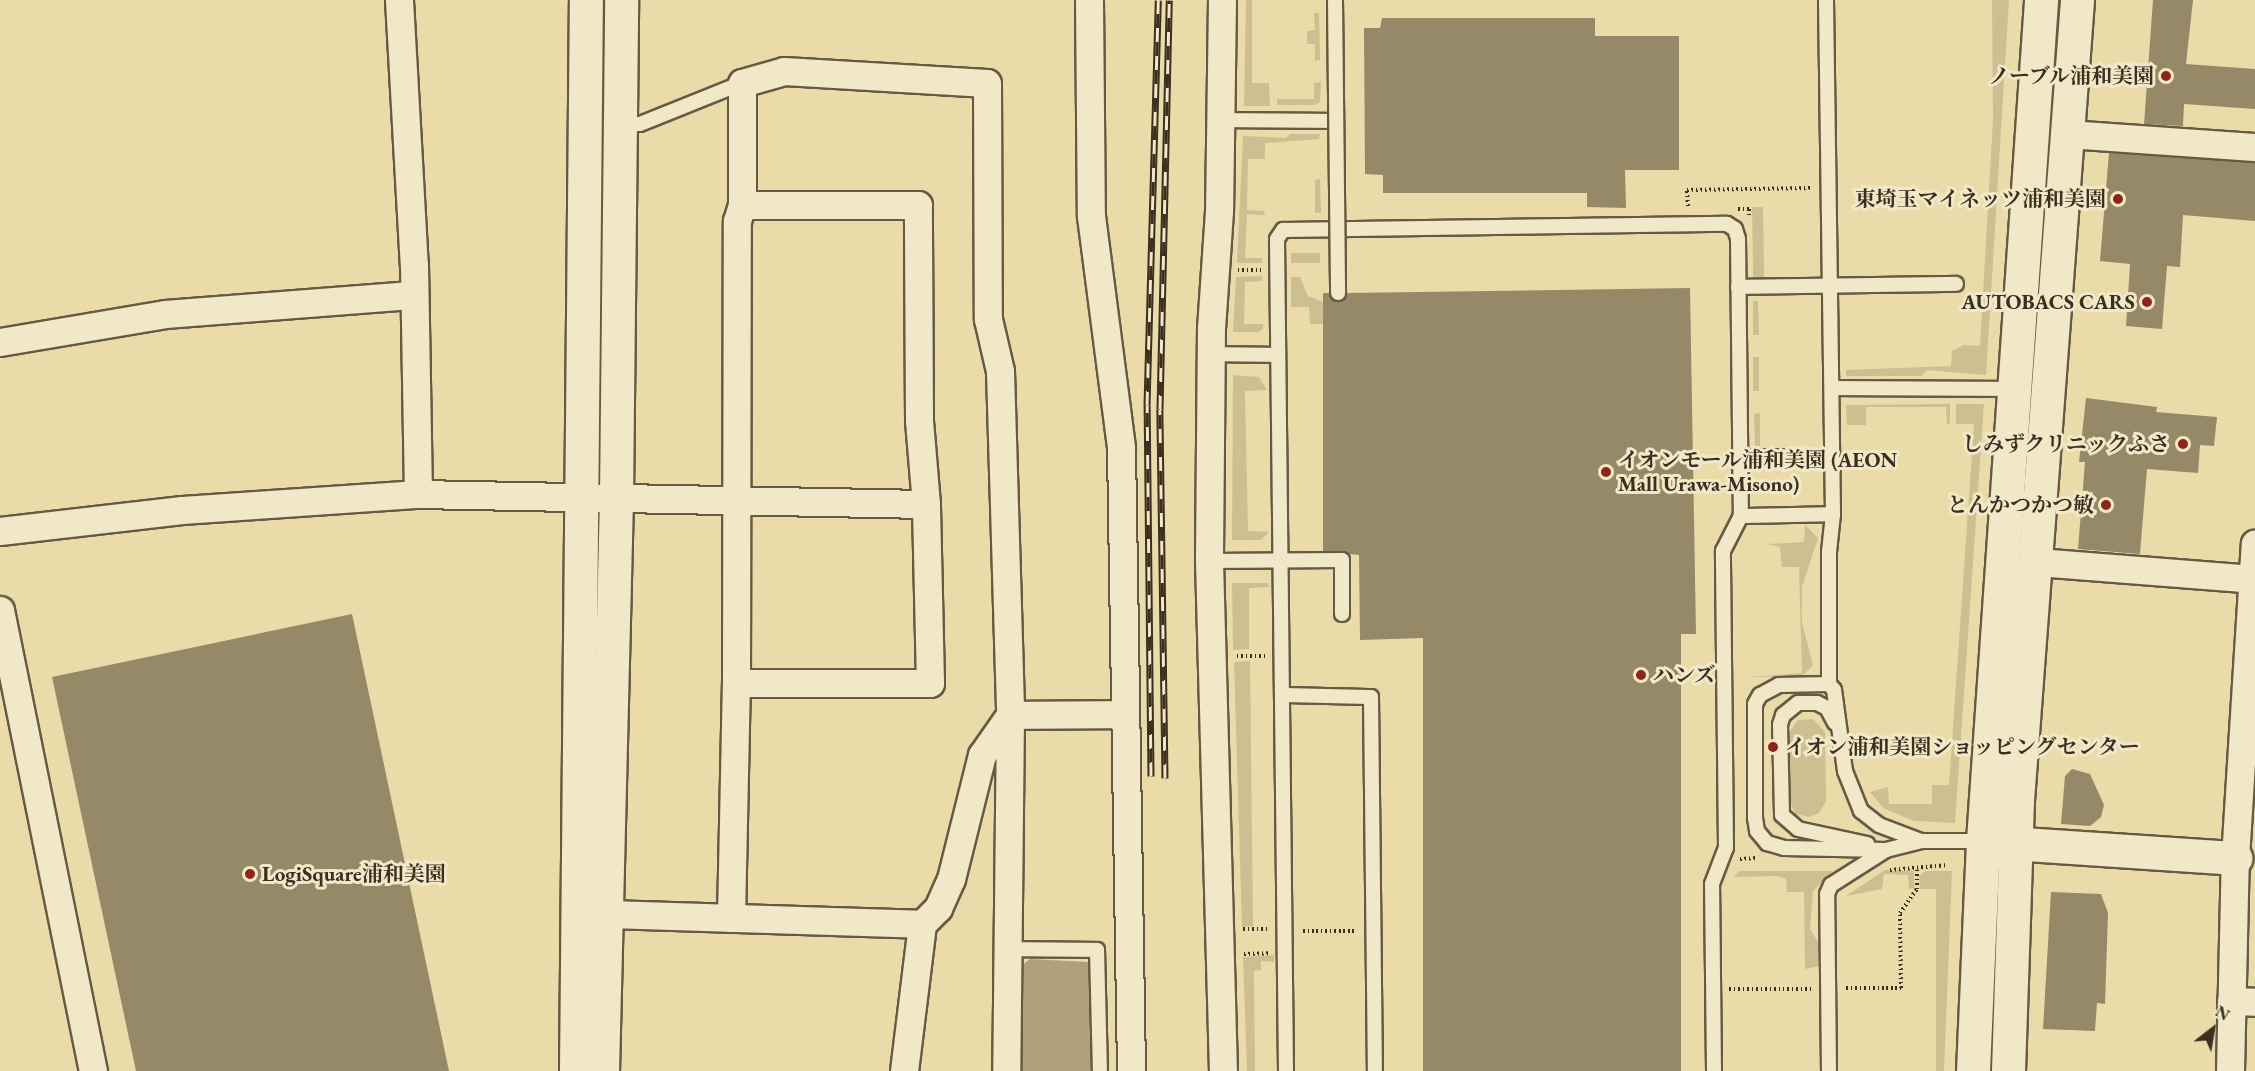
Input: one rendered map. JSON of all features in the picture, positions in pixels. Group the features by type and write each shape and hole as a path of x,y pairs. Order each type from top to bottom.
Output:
{"street":[{"path":"399,0 414,295 418,494"},
{"path":"576,1071 579,497 586,0"},
{"path":"602,1071 616,498 621,0"},
{"path":"1089,0 1091,216 1121,448 1131,1071"},
{"path":"1222,0 1220,120 1210,354 1209,561 1223,1071"},
{"path":"1973,1071 1983,841 2041,0"},
{"path":"2008,1071 2015,843 2038,562 2077,0"},
{"path":"730,918 738,498 737,221 742,205 742,83 784,71 987,83 988,319 1000,371 1010,715 1006,1071"},
{"path":"2067,134 2255,147"},
{"path":"736,683 930,683 926,504 919,420 918,205 742,205"},
{"path":"0,342 165,314 414,295"},
{"path":"0,531 182,510 418,494 738,498 926,504"},
{"path":"2230,1071 2243,1001 2255,544"},
{"path":"2038,562 2254,579"},
{"path":"0,610 93,1071"},
{"path":"1010,715 1124,714"},
{"path":"904,1071 922,924 938,908 951,879 982,755 1010,715"},
{"path":"1983,841 2245,859"},
{"path":"606,914 922,924"}],"lane":[{"path":"1335,0 1338,293"},
{"path":"1826,0 1833,514 1829,551 1829,684 1834,690 1845,771 1861,811 1879,825 1921,841"},
{"path":"618,126 640,124 742,83"},
{"path":"1220,120 1336,121"},
{"path":"1286,1071 1277,240 1289,228 1727,224 1735,230 1738,239 1741,516 1723,551 1726,848 1712,884 1714,1071"},
{"path":"1738,287 1956,284"},
{"path":"1210,354 1278,355"},
{"path":"1832,388 2014,389"},
{"path":"1740,457 1832,457"},
{"path":"1741,516 1833,514"},
{"path":"1209,561 1342,560 1342,614"},
{"path":"1829,684 1779,685 1760,695 1755,704 1757,831 1767,843 1784,848 1886,850 1921,841 1983,841"},
{"path":"1282,695 1371,697 1375,1071"},
{"path":"1840,735 1827,708 1817,703 1798,703 1783,715 1780,725 1782,815 1798,829 1886,850"},
{"path":"1829,1071 1827,894 1830,885 1886,850"},
{"path":"1007,949 1097,950 1100,1071"}],"path":[{"path":"1688,210 1687,190 1829,188"},
{"path":"1729,210 1749,209 1749,220"},
{"path":"1676,210 1698,210"},
{"path":"1227,657 1281,656"},
{"path":"1743,848 1743,858"},
{"path":"1736,864 1743,858 1764,858"},
{"path":"1882,870 1948,866"},
{"path":"1726,989 1829,983 1901,988 1900,913 1917,889 1917,869"},
{"path":"1236,929 1274,929"},
{"path":"1293,931 1362,930"},
{"path":"1726,983 1726,996"}],"shaded area":[{"path":"1246,0 1252,0 1252,83 1269,83 1270,106 1244,106"},
{"path":"1992,0 2009,0 1986,375 1927,370 1921,376 1846,376 1846,370 1951,366 1952,351 1964,345 1980,346 1993,120"},
{"path":"1314,13 1319,13 1320,60 1315,61 1315,44 1307,44 1307,31 1315,30"},
{"path":"1321,82 1320,102 1314,105 1277,105 1277,99 1314,99 1314,83"},
{"path":"1290,134 1320,134 1319,139 1265,143 1265,159 1248,159 1247,210 1264,211 1265,215 1247,214 1245,258 1262,258 1262,263 1237,263 1243,136 1286,138"},
{"path":"1320,179 1321,213 1315,213 1315,180"},
{"path":"1752,207 1763,207 1764,279 1753,279"},
{"path":"1291,253 1320,253 1320,263 1291,263"},
{"path":"1262,276 1262,281 1245,282 1244,324 1263,324 1263,329 1258,332 1233,332 1236,277"},
{"path":"1291,277 1300,277 1308,296 1323,302 1323,324 1310,324 1309,307 1291,307"},
{"path":"1753,301 1758,301 1759,335 1753,335"},
{"path":"1753,357 1759,357 1759,391 1753,391"},
{"path":"1233,375 1259,377 1267,390 1245,391 1248,531 1269,532 1261,540 1232,540"},
{"path":"1950,404 1950,424 1947,424 1946,407 1866,407 1866,425 1847,425 1846,405"},
{"path":"1956,404 1984,404 1955,823 1914,821 1883,808 1870,792 1888,787 1889,804 1932,804 1932,785 1949,785 1974,424 1956,424"},
{"path":"1760,413 1760,447 1755,448 1754,414"},
{"path":"1805,525 1818,538 1802,587 1802,623 1813,665 1802,676 1748,677 1802,673 1799,567 1782,567 1780,547 1768,544 1804,542"},
{"path":"1232,583 1267,583 1270,587 1249,588 1249,649 1233,650"},
{"path":"1250,661 1253,926 1242,927 1234,662"},
{"path":"1813,719 1825,732 1826,801 1819,813 1809,817 1796,814 1788,799 1788,733 1798,720"},
{"path":"1885,870 1914,871 1914,888 1909,889 1908,875 1884,874 1882,889 1846,896"},
{"path":"1739,871 1833,871 1813,891 1810,929 1822,949 1820,966 1805,969 1804,892 1787,892 1786,879 1777,876 1734,877"},
{"path":"1926,871 1952,871 1944,1071 1936,1071 1936,889 1920,889 1919,876"},
{"path":"1274,955 1274,962 1261,961 1261,970 1254,971 1255,1071 1247,1071 1243,957"},
{"path":"1030,959 1088,962 1092,1071 1020,1071 1021,966"}],"building":[{"path":"2153,0 2193,0 2186,64 2255,69 2255,109 2184,104 2183,126 2144,124"},
{"path":"1382,18 1595,18 1595,36 1679,36 1679,170 1625,170 1626,208 1587,207 1587,193 1383,193 1383,175 1365,174 1364,28 1380,28"},
{"path":"2109,153 2255,163 2255,221 2183,215 2180,267 2167,266 2162,329 2126,326 2130,264 2100,261"},
{"path":"1690,288 1696,634 1681,634 1681,1071 1423,1071 1423,638 1360,640 1359,555 1323,551 1323,293 1329,293 1338,302 1347,293"},
{"path":"2086,398 2157,407 2156,412 2217,417 2214,446 2200,445 2198,473 2147,469 2140,554 2078,549 2085,462 2079,462"},
{"name":"LogiSquare浦和美園","path":"352,614 449,1071 136,1071 52,677"},
{"path":"2072,769 2090,774 2104,805 2101,817 2090,826 2061,824 2065,776"},
{"path":"2051,892 2101,894 2108,913 2105,1004 2097,1003 2095,1031 2043,1029"}],"railway":[{"path":"1151,776 1147,405 1158,0"},
{"path":"1165,778 1160,409 1169,0"}],"place":[{"name":"ノーブル浦和美園","path":"2166,76"},
{"name":"東埼玉マイネッツ浦和美園","path":"2118,199"},
{"name":"AUTOBACS CARS","path":"2147,302"},
{"name":"しみずクリニックふさ","path":"2183,444"},
{"name":"イオンモール浦和美園 (AEON Mall Urawa-Misono)","path":"1606,472"},
{"name":"とんかつかつ敏","path":"2106,505"},
{"name":"ハンズ","path":"1641,675"},
{"name":"イオン浦和美園ショッピングセンター","path":"1773,747"},
{"name":"LogiSquare浦和美園","path":"250,874"}]}
